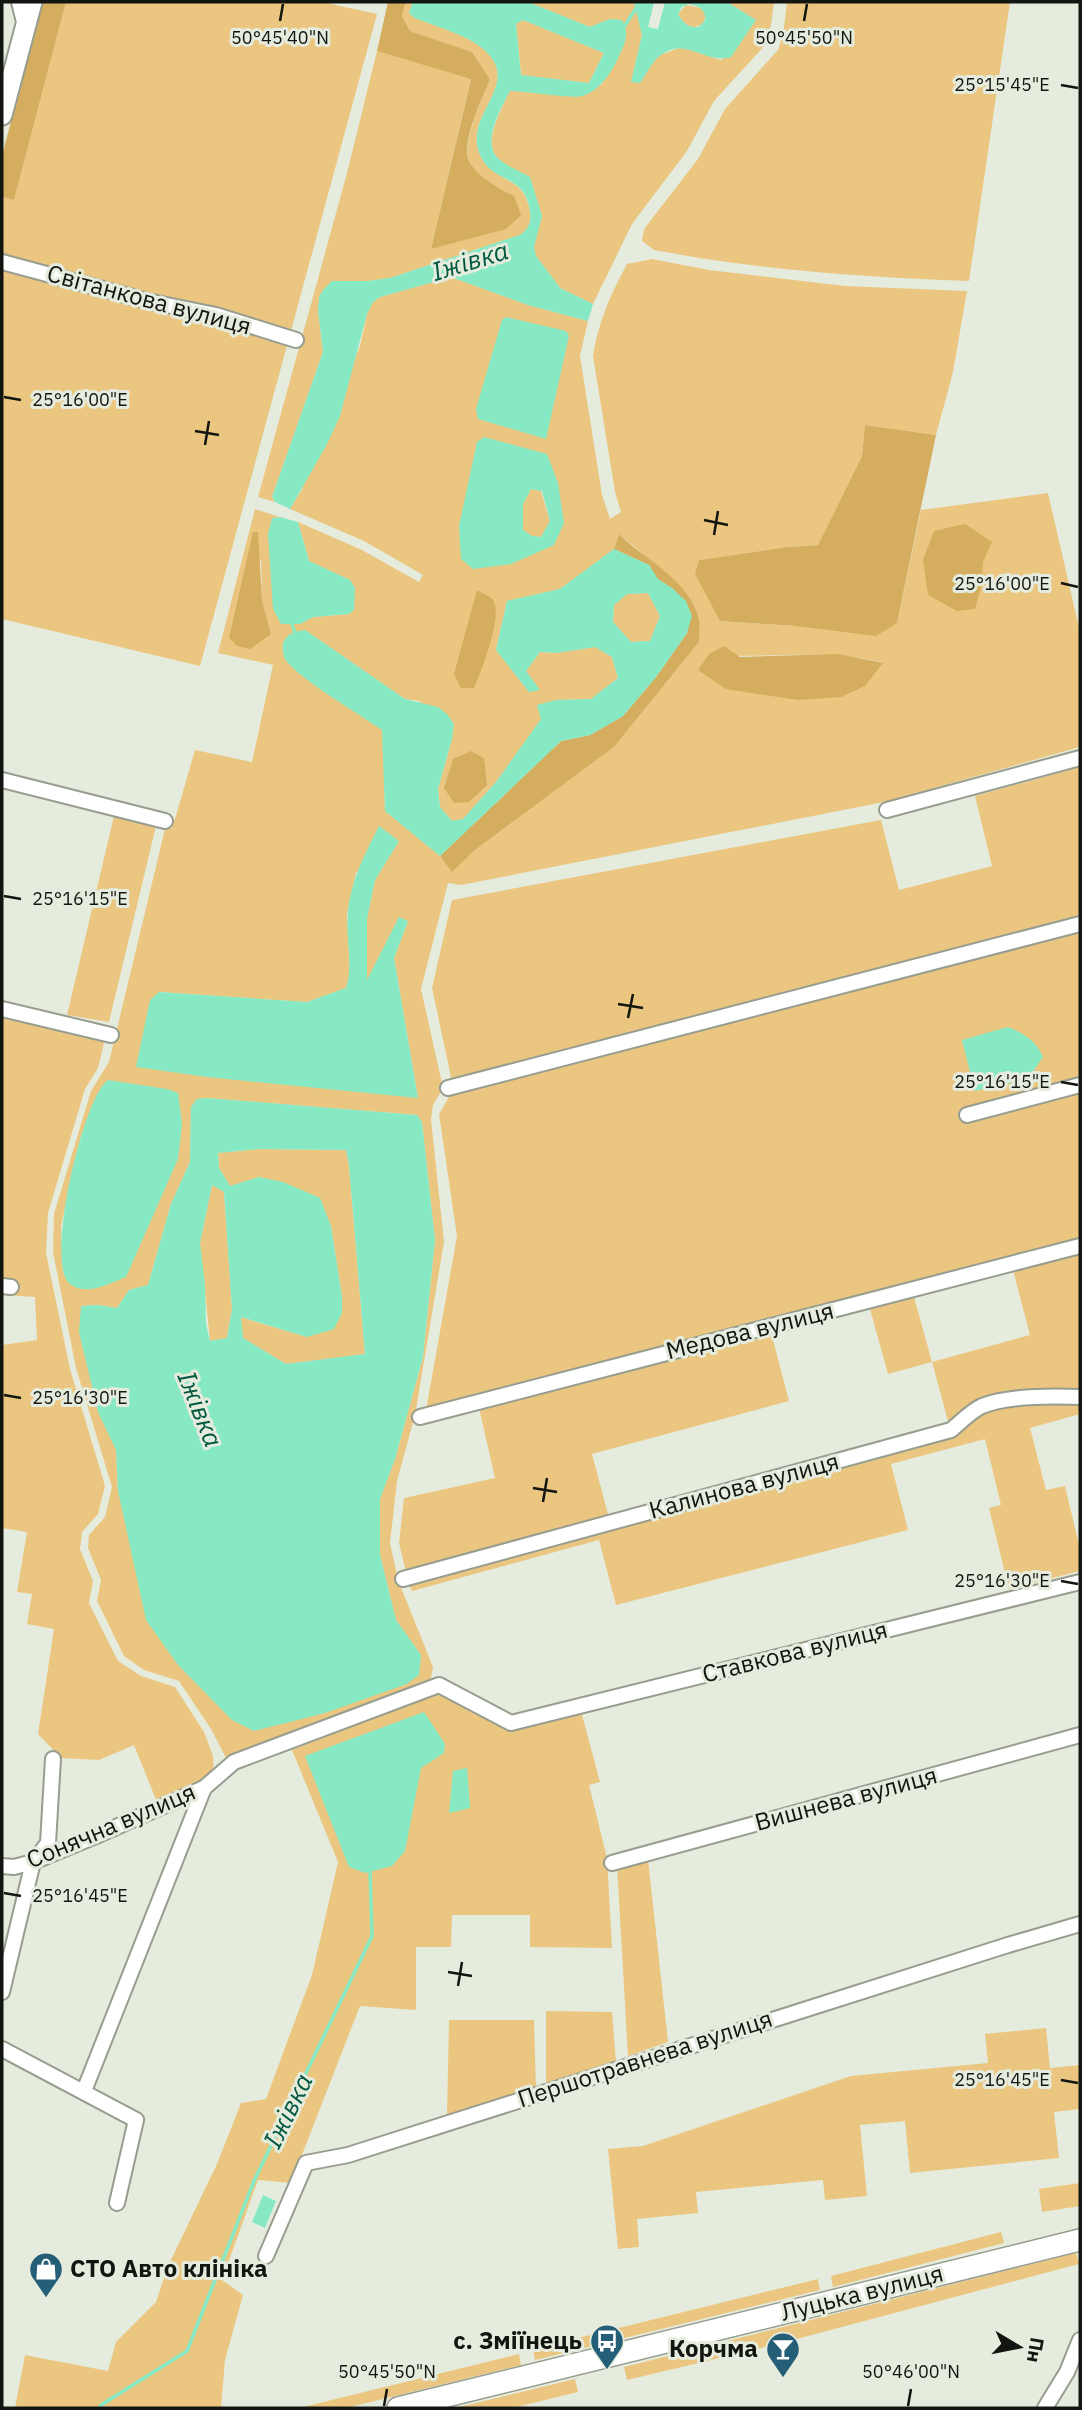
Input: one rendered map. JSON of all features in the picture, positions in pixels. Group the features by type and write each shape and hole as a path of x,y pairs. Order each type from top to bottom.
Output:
{"main road":[{"name":"Луцька вулиця","path":"398,2408 1080,2239"}],"street":[{"path":"19,2 25,28"},
{"path":"2,115 32,2"},
{"name":"Світанкова вулиця","path":"2,262 216,315 296,340"},
{"path":"887,810 1080,758"},
{"path":"2,780 165,821"},
{"path":"448,1088 1080,924"},
{"path":"2,1009 110,1035"},
{"path":"967,1115 1080,1085"},
{"name":"Медова вулиця","path":"420,1416 1080,1246"},
{"name":"Калинова вулиця","path":"402,1579 951,1430 979,1407 991,1403 1051,1396 1080,1397"},
{"name":"Ставкова вулиця","path":"511,1723 1080,1582"},
{"name":"Сонячна вулиця","path":"2,1866 14,1867 33,1862 204,1788 234,1762 439,1685 511,1723"},
{"name":"Вишнева вулиця","path":"612,1863 1080,1735"},
{"path":"2,1992 33,1862 48,1843 52,1759"},
{"path":"84,2091 204,1788"},
{"name":"Першотравнева вулиця","path":"266,2256 306,2163 348,2154 941,1965 1080,1924"},
{"path":"2,2049 136,2120 117,2203"},
{"path":"1045,2408 1067,2371 1080,2340"}],"shaded area":[{"path":"42,2 66,2 14,200 2,197 2,156"},
{"path":"66,2 322,2 377,14 200,666 2,619 2,197 14,200"},
{"path":"388,2 406,2 402,16 410,31 472,52 490,79 473,121 467,155 479,174 514,196 521,215 506,229 431,249 471,79 377,51"},
{"path":"406,2 413,2 409,13 415,18 470,40 489,55 497,69 497,83 479,126 477,142 482,159 488,167 522,191 530,212 530,223 520,235 390,278 368,281 318,310 323,352 272,497 275,502 258,497 347,173 377,51 471,78 431,249 514,196 479,174 470,163 468,155 470,133 490,79 472,52 410,31 402,16"},
{"path":"528,2 634,2 642,35 631,82 660,55 682,47 721,60 756,20 727,2 774,2 766,44 714,101 687,151 632,224 593,304 560,288 536,256 533,247 542,216 530,177 500,160 493,150 492,142 495,124 510,90 581,96 602,84 610,19 590,27"},
{"path":"787,2 1010,2 969,281 772,268 654,250 642,241 644,229 698,159 725,109 778,50 783,35"},
{"path":"686,5 702,8 706,15 703,24 693,28 683,22 678,14"},
{"path":"523,20 604,53 589,83 521,75 516,23"},
{"path":"652,259 709,270 845,286 967,291 953,372 936,435 865,425 862,456 818,545 700,560 720,621 796,626 897,623 921,510 1048,493 1080,632 1080,747 884,802 461,885 448,883 421,989 443,1088 433,1105 431,1119 444,1242 415,1415 397,1481 390,1543 398,1580 433,1667 430,1682 226,1758 211,1729 179,1681 144,1670 124,1656 97,1601 101,1580 88,1548 89,1535 105,1517 112,1487 76,1368 53,1252 54,1214 91,1091 109,1062 165,829 175,819 195,750 252,762 273,665 218,653 255,509 280,517 272,518 300,624 313,617 349,614 354,588 350,580 309,561 298,522 362,550 419,582 423,575 364,541 290,509 302,489 360,346 367,314 373,302 380,297 451,277 528,305 588,321 580,356 602,495 610,519 621,512 615,492 593,356 606,309 627,264","holes":["546,454 554,544 459,526","619,534 642,553 699,642 614,747 475,850 452,871 440,856 385,811 383,730 305,630 405,699 419,701 452,739 438,789 440,807 452,821 463,819 496,782 556,700 591,699 618,678 612,657 595,647 556,653 540,652 526,671 529,692 496,650 507,601 560,589 614,549","261,558 262,600 271,634 237,646","709,654 840,656 883,663 797,700 763,693 699,670","399,841 375,880 367,919 367,982 408,921 394,958 418,1098 159,992 307,1002 346,988 350,976 347,914 356,873","207,1098 417,1115 422,1122 435,1240 423,1357 395,1459 380,1498 380,1555 396,1620 421,1655 118,1491 116,1450 81,1306 117,1308 129,1290 148,1285 171,1204 190,1162 191,1107 197,1099","82,1131 63,1275 61,1226"]},
{"path":"865,425 936,435 897,623 876,636 796,626 720,621 695,574 699,560 818,545 862,456"},
{"path":"531,489 541,491 550,521 541,537 532,536 523,530 523,504"},
{"path":"965,524 992,542 983,562 982,584 975,609 957,611 928,595 923,560 934,531"},
{"path":"253,532 258,532 262,600 271,634 250,649 237,646 229,638"},
{"path":"619,534 677,582 686,593 699,620 699,642 614,747 475,850 452,872 440,856 561,741 590,735 623,716 656,677 687,633 672,588 658,580 649,565 614,549"},
{"path":"477,590 491,598 495,606 494,629 474,688 461,688 454,674"},
{"path":"648,593 660,616 650,641 631,642 613,622 614,605 627,594"},
{"path":"724,646 740,657 838,654 883,663 865,686 841,697 797,700 726,689 698,670 709,654"},
{"path":"471,751 484,758 487,785 469,802 454,803 444,788 453,759"},
{"path":"1080,767 1080,918 452,1082 432,988 452,900 881,820 899,890 992,866 975,796"},
{"path":"114,816 156,826 109,1022 67,1015"},
{"path":"1080,932 1080,1241 426,1410 457,1236 439,1114 452,1092"},
{"path":"2,1015 105,1039 98,1068 85,1089 48,1213 46,1253 70,1369 105,1486 98,1514 82,1532 80,1549 93,1581 89,1603 118,1661 141,1676 175,1687 204,1732 213,1756 214,1773 157,1802 134,1745 99,1760 61,1758 38,1734 54,1629 27,1624 32,1594 17,1592 27,1532 2,1528 2,1345 37,1340 35,1297 2,1295"},
{"path":"259,1149 346,1150 365,1354 286,1364 243,1338 240,1317 307,1337 342,1313 331,1226 259,1177 230,1186 219,1168 218,1153"},
{"path":"212,1185 224,1191 232,1309 227,1338 210,1341 200,1243"},
{"path":"1080,1253 1080,1392 990,1398 949,1425 932,1362 1030,1335 1013,1270"},
{"path":"914,1297 932,1362 888,1374 870,1309"},
{"path":"772,1336 789,1401 592,1454 609,1518 406,1572 399,1543 404,1498 495,1478 479,1408"},
{"path":"1080,1401 1080,1414 1030,1428 1046,1490 1065,1486 1080,1549 1080,1571 1009,1589 989,1508 1001,1505 985,1439 891,1464 908,1530 616,1605 599,1540 412,1591 408,1581 953,1433 992,1407"},
{"path":"436,1692 511,1728 581,1711 600,1782 589,1785 607,1858 612,1948 530,1947 530,1915 452,1915 451,1947 416,1947 416,2010 360,2006 291,2183 258,2180 222,2280 243,2295 225,2360 221,2408 15,2408 25,2355 108,2371 116,2342 156,2302 168,2266 217,2164 241,2103 266,2099 312,1975 338,1862 292,1750"},
{"path":"648,1859 668,2042 628,2056 617,1866"},
{"path":"546,2011 612,2012 616,2062 546,2083"},
{"path":"449,2020 534,2020 536,2090 447,2115"},
{"path":"1046,2028 1050,2068 1080,2065 1080,2109 1054,2112 1059,2158 910,2173 905,2121 860,2125 867,2196 825,2200 823,2180 696,2192 698,2213 637,2219 639,2247 618,2249 608,2149 643,2146 851,2076 988,2063 985,2034"},
{"path":"1080,2183 1080,2206 1042,2212 1039,2189"},
{"path":"1001,2232 1004,2243 833,2287 831,2276"},
{"path":"1076,2253 1079,2264 774,2345 627,2380 624,2367"},
{"path":"818,2279 820,2290 535,2360 533,2349"},
{"path":"519,2354 521,2365 346,2408 299,2408"},
{"path":"575,2379 578,2392 512,2408 455,2408"}],"water":[{"path":"413,2 528,2 590,27 610,19 622,20 626,29 625,43 613,68 600,85 588,94 577,97 510,91 492,133 493,150 497,157 530,177 542,216 534,247 536,256 560,288 593,304 588,321 528,305 451,277 380,297 373,302 367,314 340,416 290,509 275,502 272,497 323,352 318,310 319,297 323,290 332,281 390,278 520,235 530,223 523,191 488,167 482,159 477,142 479,126 497,83 497,69 489,55 470,40 415,18 409,13","holes":["523,20 604,53 589,83 521,75 516,24"]},
{"path":"634,2 654,2 648,27 658,29 665,2 727,2 756,20 731,57 713,57 688,49 670,50 655,61 640,83 631,82 642,35","holes":["689,4 704,13 705,20 699,27 686,24 678,14 682,7"]},
{"path":"506,317 566,331 569,336 546,439 478,419 476,409 502,320"},
{"path":"484,437 547,454 558,483 564,523 554,545 511,564 473,569 461,559 459,526 477,442","holes":["531,489 542,491 550,521 541,537 532,536 523,530 523,504"]},
{"path":"280,517 298,522 309,561 350,580 355,588 354,610 349,614 313,617 300,624 281,624 273,609 268,534 272,518"},
{"path":"614,549 649,565 658,579 686,601 692,616 687,633 656,677 623,716 590,735 561,741 440,856 385,811 382,730 291,667 284,657 283,643 289,635 305,630 405,699 438,707 447,714 454,724 438,789 440,807 452,821 463,819 496,782 541,719 537,705 556,700 591,699 618,678 612,657 595,647 556,653 540,652 526,671 540,690 529,692 496,650 507,601 560,589","holes":["648,593 660,616 650,641 631,642 613,622 614,605 627,594"]},
{"path":"379,826 399,841 375,880 367,919 367,980 399,917 408,921 394,958 418,1098 207,1077 136,1067 150,1000 159,992 307,1002 346,988 349,969 347,922 352,889 359,867"},
{"path":"1008,1027 1029,1039 1043,1057 1028,1079 975,1091 962,1040"},
{"path":"108,1080 178,1093 182,1124 178,1159 126,1277 98,1288 84,1289 70,1284 63,1270 61,1246 64,1216 78,1147 88,1116 98,1093"},
{"path":"197,1099 417,1115 422,1122 435,1240 423,1357 395,1459 380,1499 380,1555 396,1620 421,1655 419,1675 407,1684 325,1713 254,1731 232,1720 178,1665 146,1620 118,1491 116,1450 98,1412 79,1332 81,1306 117,1308 129,1290 148,1285 171,1204 190,1162 191,1107","holes":["259,1149 346,1150 365,1354 286,1364 243,1338 241,1317 307,1337 334,1329 342,1313 331,1226 320,1198 283,1182 259,1177 230,1186 219,1168 218,1153","212,1185 224,1192 232,1309 227,1338 210,1341 206,1324 200,1243"]},
{"path":"424,1712 445,1744 444,1753 421,1768 405,1851 392,1866 365,1873 349,1867 305,1756"},
{"path":"467,1768 470,1808 449,1813 453,1771"},
{"path":"263,2195 276,2201 265,2228 252,2222"}],"waterway":[{"name":"Іжівка","path":"624,27 640,2"},
{"name":"Іжівка","path":"290,619 296,635"},
{"name":"Іжівка","path":"100,2408 187,2351 254,2181 372,1936 370,1869"}],"place":[{"name":"СТО Авто клініка","path":"46,2299"},
{"name":"с. Зміїнець","path":"607,2371"},
{"name":"Корчма","path":"783,2379"}]}
